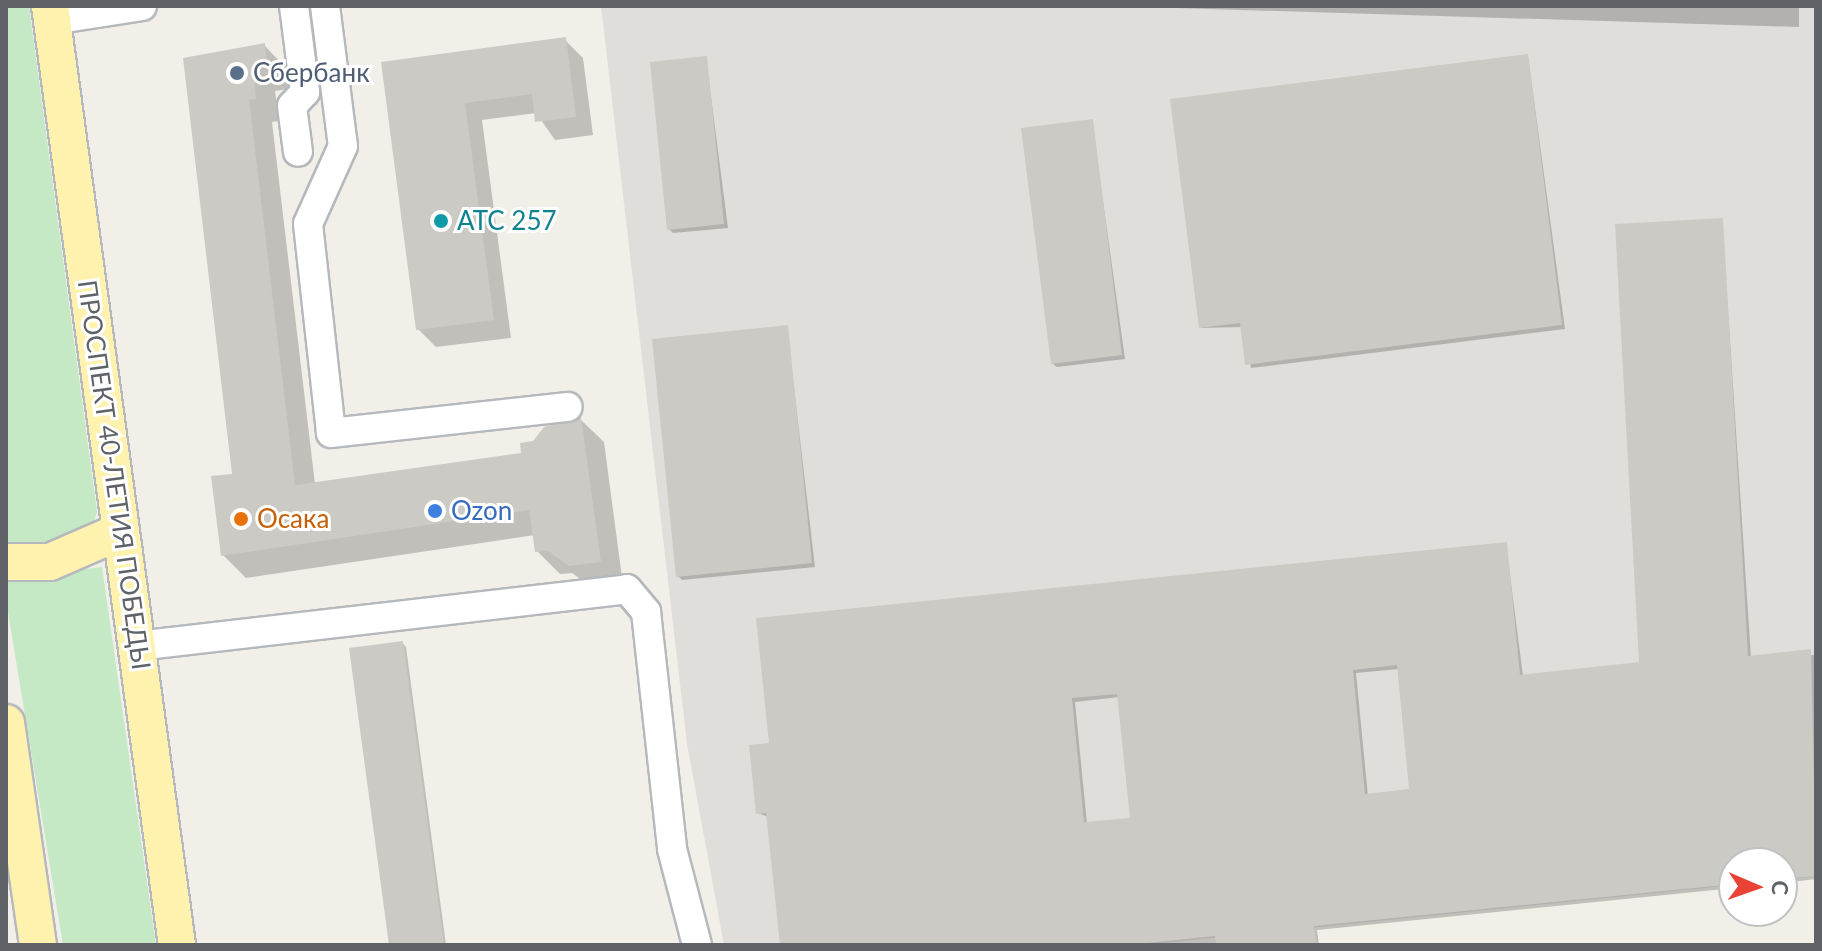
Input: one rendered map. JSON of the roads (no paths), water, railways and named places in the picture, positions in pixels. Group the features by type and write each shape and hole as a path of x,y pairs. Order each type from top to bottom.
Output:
{"main road":[{"name":"ПРОСПЕКТ 40-ЛЕТИЯ ПОБЕДЫ","path":"51,13 177,945"},
{"path":"6,562 50,562 121,531"},
{"path":"6,723 38,945"}],"lane":[{"path":"51,13 142,6"},
{"path":"294,6 305,92 292,106 298,152"},
{"path":"325,6 343,146 308,224 331,433 568,407"},
{"path":"137,646 627,589 646,612 672,849 697,945"}],"place":[{"name":"Сбербанк","path":"237,73"},
{"name":"АТС 257","path":"441,221"},
{"name":"Ozon","path":"435,511"},
{"name":"Осака","path":"241,519"}]}
